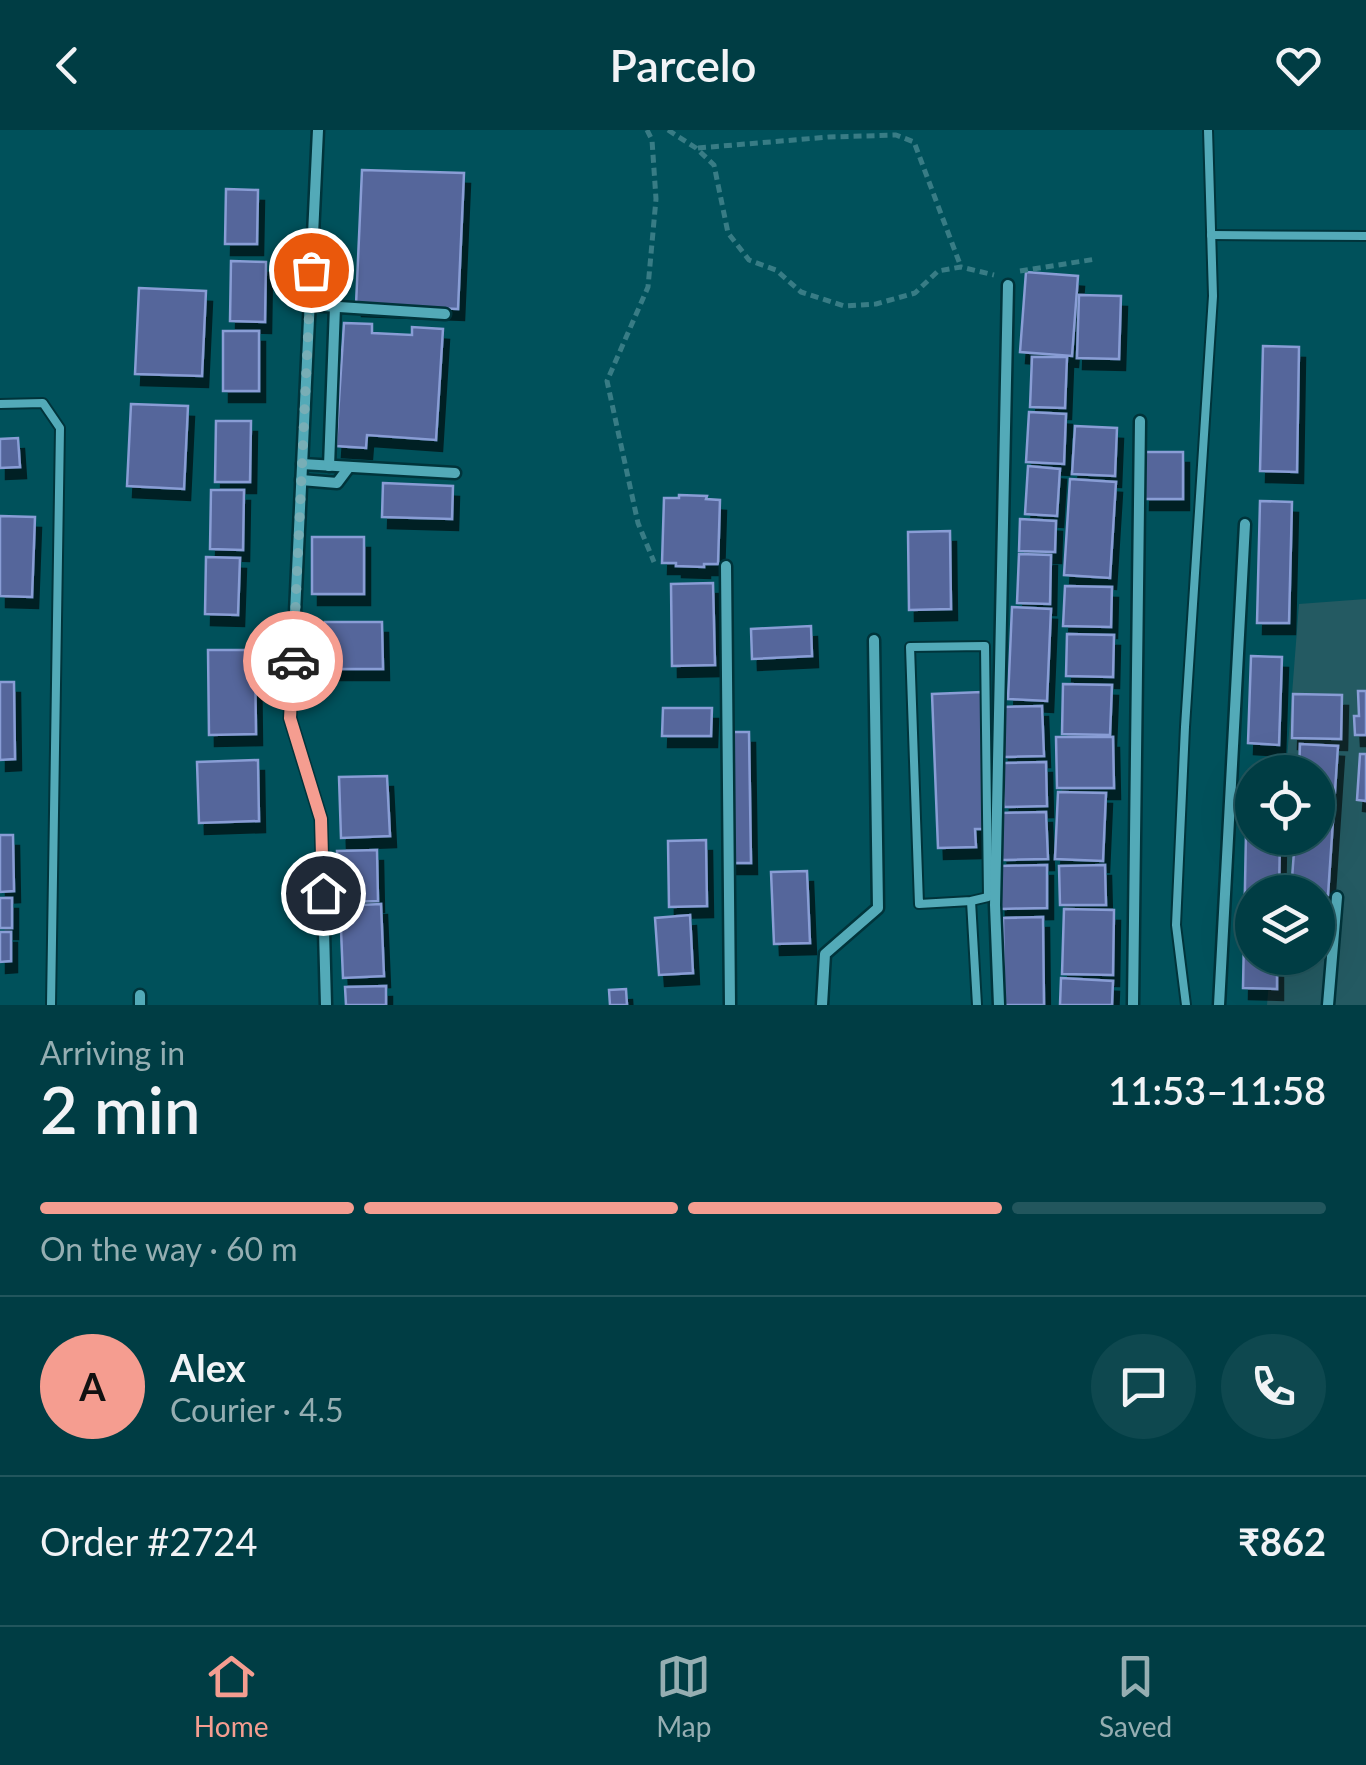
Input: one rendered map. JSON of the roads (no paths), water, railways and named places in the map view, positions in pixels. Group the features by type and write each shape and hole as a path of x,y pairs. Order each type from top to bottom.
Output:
{"street":[{"path":"318,130 290,718 321,819 326,1005"},
{"path":"999,1005 996,906 1008,285"},
{"path":"309,306 445,314"},
{"path":"329,466 335,307"},
{"path":"1133,1005 1140,422"},
{"path":"302,464 455,474"},
{"path":"301,480 337,483 350,467"},
{"path":"1219,1005 1244,524"},
{"path":"726,566 730,1005"},
{"path":"822,1005 824,954 878,908 874,640"},
{"path":"1328,1005 1338,897"}],"lane":[{"path":"1186,1005 1176,926 1213,296 1208,130"},
{"path":"1211,235 1366,236"},
{"path":"0,404 43,404 60,428 52,1005"},
{"path":"910,646 984,646 988,897 971,901 919,904 910,646"},
{"path":"971,901 976,1005"}]}
